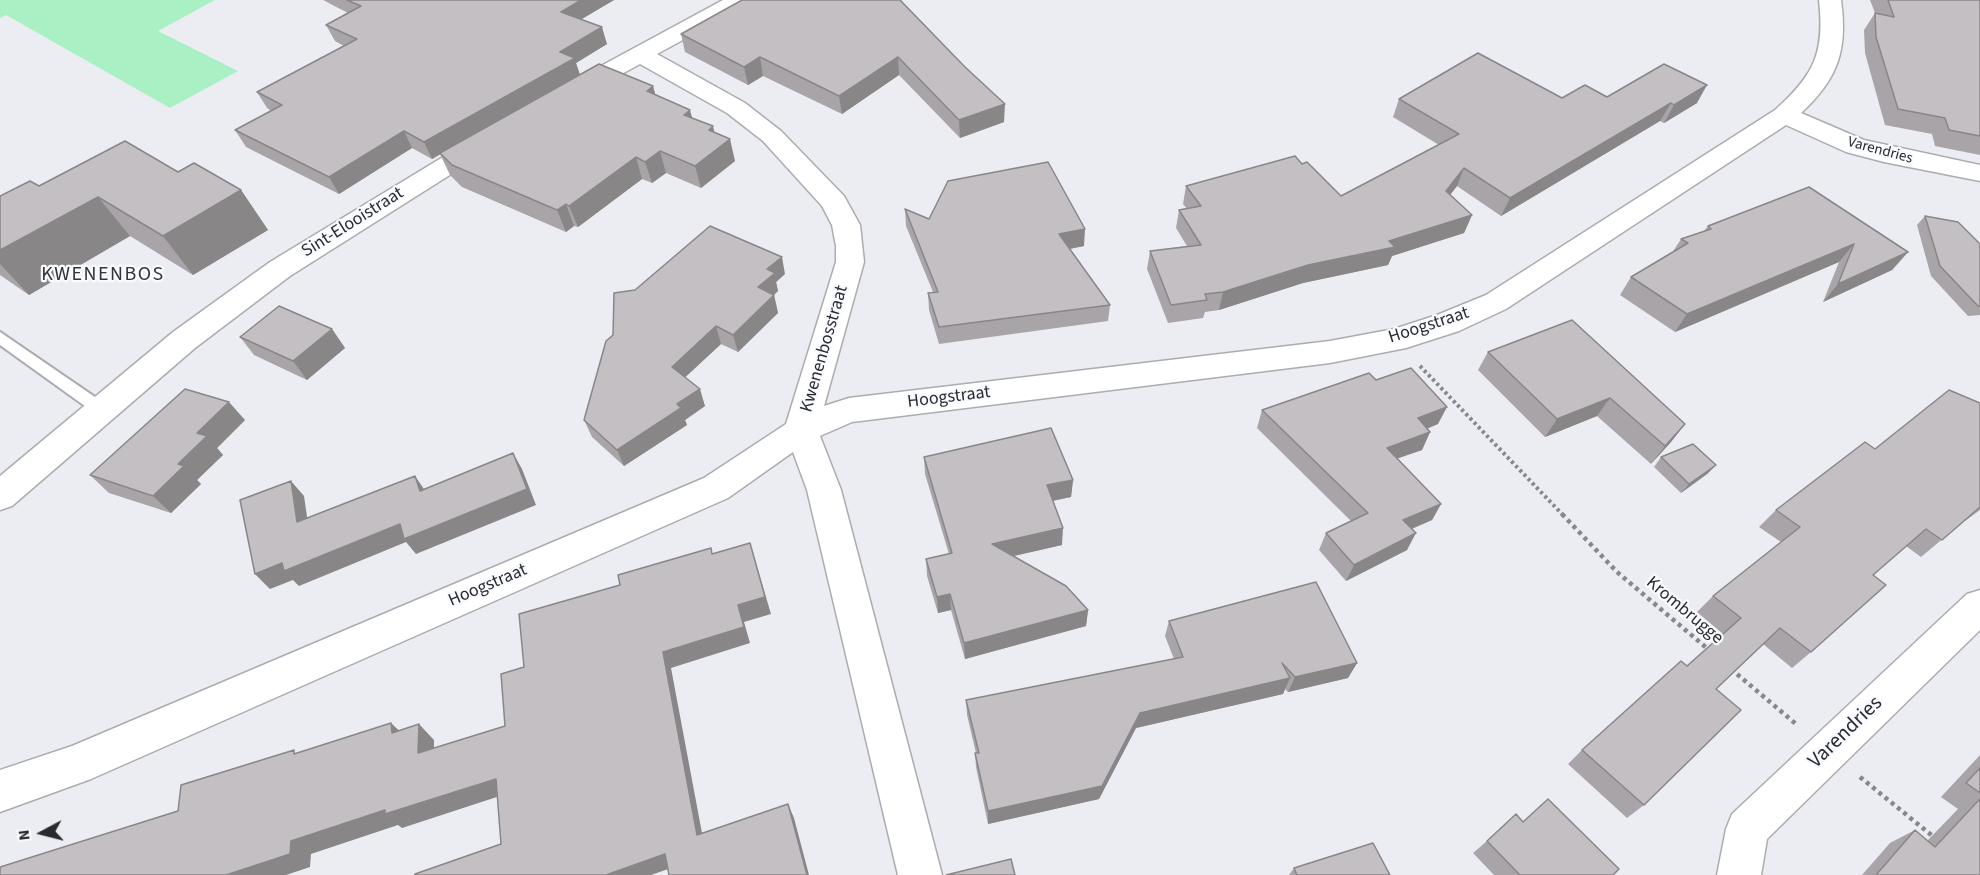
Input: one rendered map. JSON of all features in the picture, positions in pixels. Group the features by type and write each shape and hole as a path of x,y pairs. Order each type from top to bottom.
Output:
{"street":[{"path":"549,104 739,0"},
{"name":"Hoogstraat","path":"0,791 76,765 716,488 822,418 849,410 1330,352 1395,340 1448,323 1496,302 1784,114 1809,94 1822,77 1829,58 1832,27 1830,0"},
{"name":"Kwenenbosstraat","path":"639,54 736,108 772,136 834,202 846,225 850,262 801,430 824,490 920,875"},
{"name":"Varendries","path":"1784,114 1828,135 1864,148 1980,172"},
{"name":"Sint-Elooistraat","path":"0,496 184,340 280,269 509,127"},
{"name":"Varendries","path":"1739,875 1747,829 1980,606"}],"lane":[{"path":"0,337 102,410"}],"path":[{"name":"Krombrugge","path":"1395,340 1617,572 1717,657"},
{"name":"Krombrugge","path":"1726,665 1944,846"}],"green space":[{"path":"0,0 215,0 158,31 238,71 170,108 6,15 0,18"}],"building":[{"path":"347,0 581,0 561,12 602,27 560,52 575,58 424,142 404,131 329,177 235,130 282,105 257,92 357,39 326,25 361,6"},
{"path":"742,0 900,0 965,67 1005,104 959,120 898,57 839,96 760,57 744,67 681,34"},
{"path":"1888,0 1980,0 1980,136 1949,130 1945,118 1898,109 1876,37 1875,13 1894,17"},
{"path":"1478,53 1562,98 1585,85 1607,97 1664,64 1707,85 1674,105 1671,103 1510,198 1464,168 1446,191 1472,215 1389,241 1395,247 1308,265 1223,292 1205,294 1207,300 1171,305 1150,251 1201,245 1179,210 1201,206 1186,186 1295,156 1302,164 1307,162 1341,196 1459,134 1399,99"},
{"path":"599,64 653,86 647,91 690,110 684,115 713,126 709,130 730,139 695,166 660,151 645,162 636,157 569,206 566,204 557,210 452,165 440,153"},
{"path":"125,141 178,172 194,163 241,190 163,236 98,197 0,250 0,196 30,181 39,186"},
{"path":"1048,162 1085,229 1059,234 1110,305 939,327 928,293 938,292 905,209 929,219 948,181"},
{"path":"1809,187 1908,252 1838,284 1854,244 1687,314 1631,277 1688,243 1681,239 1711,229 1708,226"},
{"path":"1925,216 1958,222 1980,244 1980,306 1940,266"},
{"path":"710,226 782,257 767,269 775,273 758,287 774,295 733,335 716,326 672,367 700,389 677,404 681,408 617,450 584,420 606,341 613,335 614,293 635,290"},
{"path":"279,306 332,329 293,361 240,337"},
{"path":"1572,320 1685,424 1665,446 1610,398 1557,419 1488,352"},
{"path":"1411,368 1447,407 1418,418 1430,432 1387,448 1441,504 1403,520 1416,533 1354,565 1326,533 1368,513 1262,410 1369,373 1376,380"},
{"path":"185,389 229,402 197,433 207,436 178,464 184,466 153,496 90,475"},
{"path":"1949,390 1980,403 1980,507 1942,540 1926,529 1873,575 1886,585 1811,652 1780,628 1716,689 1741,710 1644,805 1582,750 1681,661 1687,666 1741,618 1713,596 1800,527 1776,510 1865,442 1875,449"},
{"path":"1051,428 1073,480 1047,485 1063,528 992,544 1066,586 1088,610 964,643 950,594 937,597 926,559 952,553 924,457"},
{"path":"1693,444 1716,465 1689,484 1661,457"},
{"path":"513,453 527,489 404,539 400,524 284,571 282,563 255,574 240,500 291,481 297,522 415,476 420,491"},
{"path":"750,543 765,597 738,605 744,627 663,652 697,835 788,804 807,875 669,875 665,854 606,875 415,875 501,844 496,779 385,814 385,810 291,841 290,854 226,875 0,875 0,867 178,811 181,785 294,750 294,754 391,723 392,733 419,724 418,753 505,726 501,674 524,667 519,614 620,585 618,575 711,548 712,554"},
{"path":"1316,582 1357,663 1295,677 1282,663 1290,678 1140,713 1102,786 988,811 975,753 979,753 966,700 1183,657 1169,621"},
{"path":"1980,768 1980,793 1966,783"},
{"path":"1548,799 1619,869 1613,875 1520,875 1487,841 1516,814 1523,822"},
{"path":"1980,799 1980,875 1876,875 1915,830 1935,847"},
{"path":"1373,843 1390,875 1297,875 1294,868"},
{"path":"1011,859 1015,875 946,875"}],"district":[{"name":"KWENENBOS","path":"103,276"}]}
